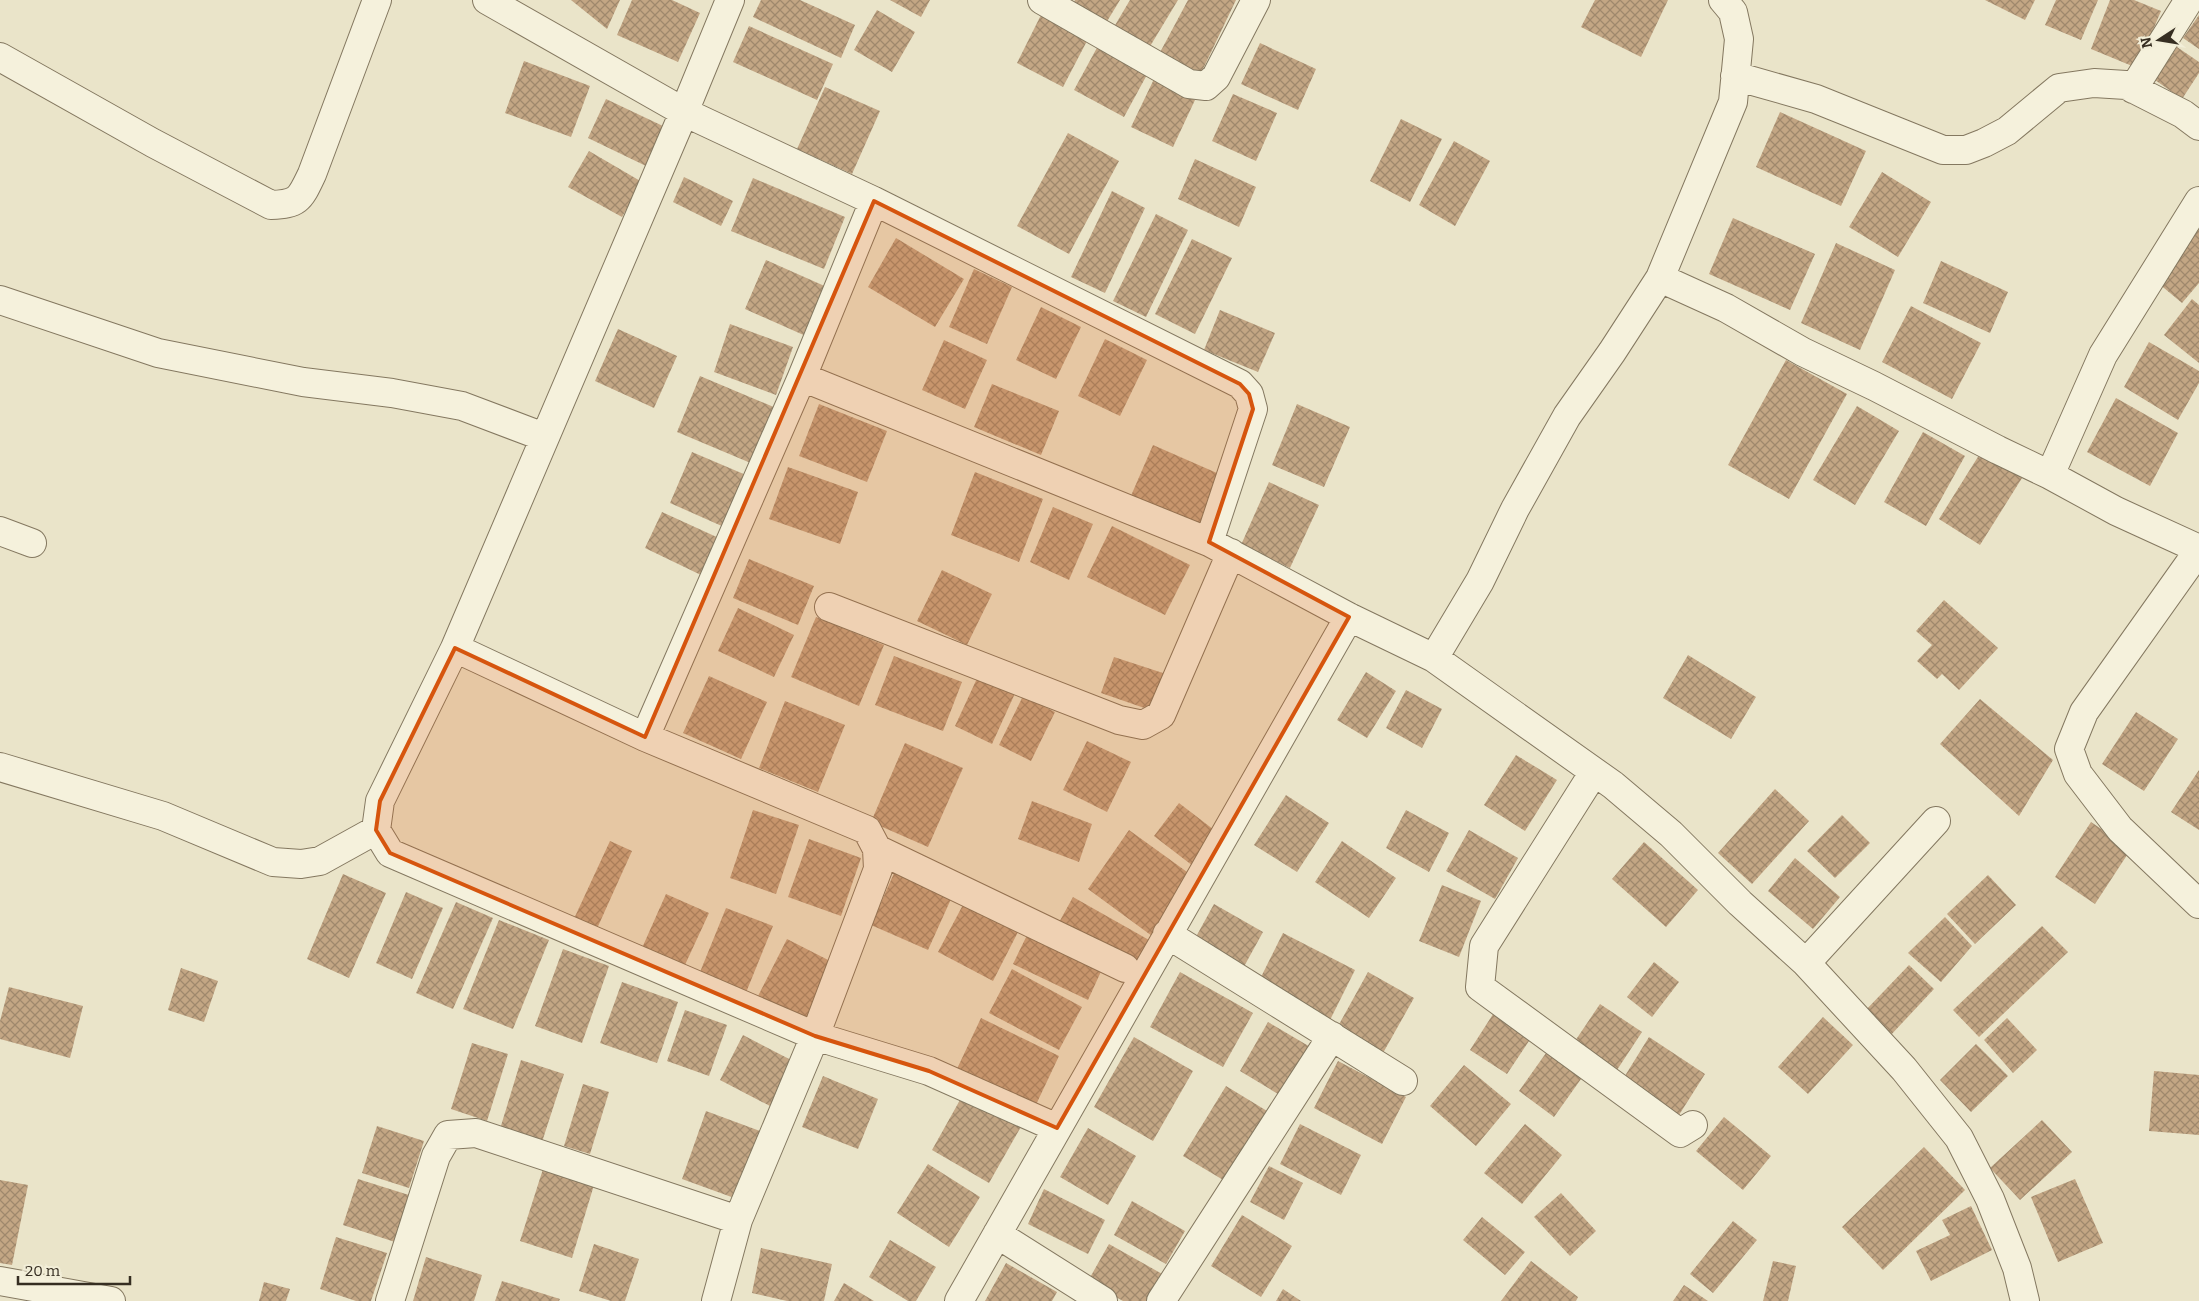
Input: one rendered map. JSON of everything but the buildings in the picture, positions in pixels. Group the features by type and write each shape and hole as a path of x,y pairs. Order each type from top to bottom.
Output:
{"street":[{"path":"0,57 153,143 271,205 290,204 302,194 312,174 377,0"},
{"path":"487,0 518,8 684,112 849,191 874,201 1240,384 1249,394 1253,409 1220,548 1161,715 1143,725 1119,720 829,606"},
{"path":"730,0 455,648 380,801 376,830 390,853 815,1036 929,1072 1057,1128"},
{"path":"1042,0 1189,84 1206,86 1216,77 1256,0"},
{"path":"1434,658 1480,581 1515,509 1566,416 1612,352 1660,278 1733,102 1739,39 1734,12 1722,0"},
{"path":"2133,88 2189,0"},
{"path":"1735,76 1816,99 1943,150 1966,150 2007,131 2059,88 2094,83 2126,85 2183,114 2199,126"},
{"path":"645,737 802,377 874,201"},
{"path":"2050,475 2103,355 2199,201"},
{"path":"1660,278 1726,308 1803,352 2050,475 2116,511 2199,550 2084,712 2069,749 2078,774 2120,829 2199,904"},
{"path":"0,300 158,353 304,382 392,393 462,406 544,437"},
{"path":"802,377 1220,548 1349,617 1434,658 1613,785 1671,834 1740,903 1806,963 1904,1069 1960,1138 1990,1198 2017,1268 2025,1301"},
{"path":"0,531 32,543"},
{"path":"958,1301 1349,617"},
{"path":"455,648 645,737 867,830 876,850 878,869 815,1036 738,1220 716,1301"},
{"path":"0,767 163,816 273,862 301,864 320,861 376,830"},
{"path":"1594,772 1484,946 1480,987 1680,1133 1693,1125"},
{"path":"1806,963 1936,821"},
{"path":"876,850 1125,968"},
{"path":"1167,934 1403,1081"},
{"path":"1161,1301 1332,1036"},
{"path":"390,1301 436,1156 448,1135 476,1134 738,1220"},
{"path":"997,1234 1104,1301"},
{"path":"0,1281 112,1301"}],"highlighted area":[{"path":"874,201 1240,384 1249,394 1253,409 1209,542 1349,617 1057,1128 929,1071 815,1036 390,853 376,830 380,801 455,648 645,737"}]}
